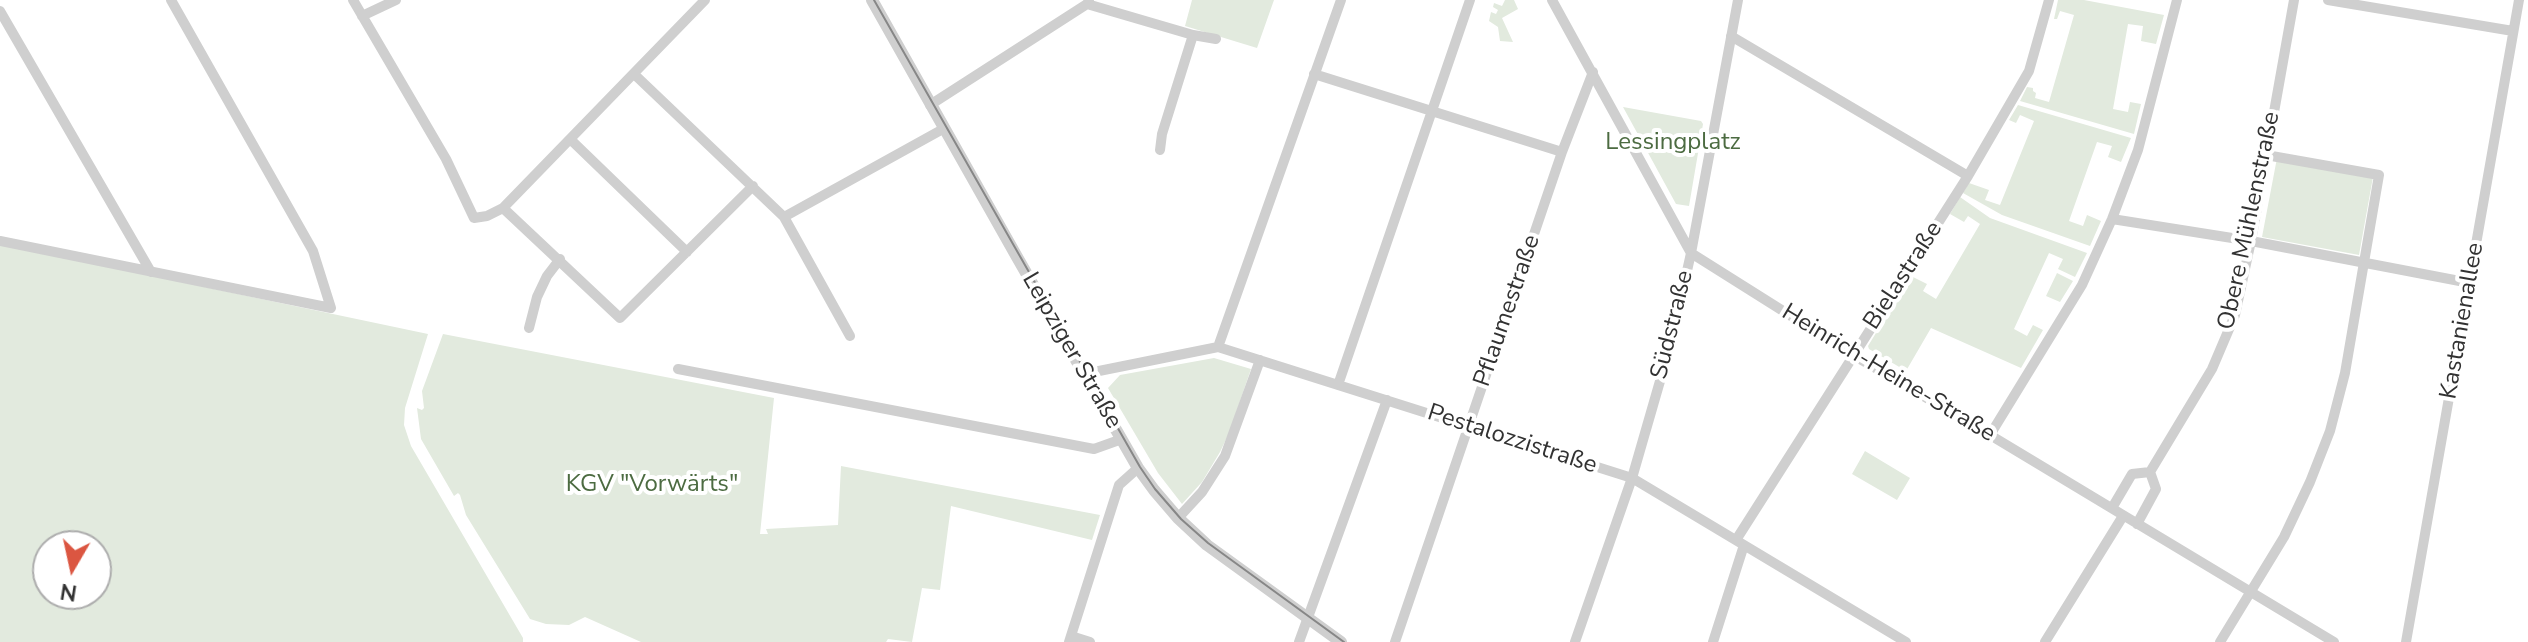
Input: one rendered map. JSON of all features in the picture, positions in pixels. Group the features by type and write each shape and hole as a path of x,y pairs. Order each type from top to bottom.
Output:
{"street":[{"path":"0,241 331,308 313,251 171,0"},
{"path":"353,0 446,159 474,218 503,208 705,0"},
{"path":"362,16 396,0"},
{"name":"Leipziger Straße","path":"872,0 1138,468 1154,490 1207,545 1341,642"},
{"path":"1218,347 1341,0"},
{"path":"1338,385 1470,0"},
{"name":"Heinrich-Heine-Straße","path":"1552,0 1691,253 1853,355 2334,642"},
{"name":"Südstraße","path":"1575,642 1632,478 1671,343 1738,0"},
{"name":"Bielastraße","path":"1713,642 1740,543 1853,355 1968,176 2029,71 2049,0"},
{"path":"1990,435 2082,285 2112,219 2138,150 2177,0"},
{"name":"Obere Mühlenstraße","path":"2150,472 2212,369 2235,315 2294,0"},
{"path":"2328,0 2513,31"},
{"name":"Kastanienallee","path":"2406,642 2519,0"},
{"path":"930,105 1088,2 1193,35 1216,39"},
{"path":"0,11 151,272"},
{"path":"1160,150 1162,134 1193,35"},
{"path":"1731,36 1968,176"},
{"name":"Pflaumestraße","path":"1395,642 1562,152 1593,72"},
{"path":"634,74 784,217 850,336"},
{"path":"1314,74 1562,152"},
{"path":"784,217 943,129"},
{"path":"570,139 687,252"},
{"path":"2220,642 2284,537 2330,431 2345,373 2379,175 2266,155"},
{"path":"503,208 620,318 753,186"},
{"path":"2112,219 2251,241 2470,283"},
{"path":"529,328 537,297 560,259"},
{"name":"Pestalozzistraße","path":"1084,374 1218,347 1632,478 1906,642"},
{"path":"1178,518 1202,492 1225,456 1260,360"},
{"path":"678,369 1094,449 1122,439"},
{"path":"1299,642 1387,400"},
{"path":"1090,642 1070,639 1119,485 1138,468"},
{"name":"Obere Mühlenstraße","path":"2112,508 2132,474 2150,472"},
{"name":"Obere Mühlenstraße","path":"2137,524 2156,489 2150,472"},
{"path":"2045,642 2123,516"}],"green space":[{"path":"1192,0 1274,0 1257,48 1185,26"},
{"path":"1505,0 1514,0 1518,9 1502,18 1513,42 1500,41 1498,27 1489,21 1491,12 1496,14 1498,10 1493,7 1494,3 1502,6"},
{"path":"2058,0 2084,0 2164,15 2156,44 2141,41 2143,26 2128,24 2113,109 2128,112 2130,102 2141,104 2134,134 2020,101 2027,87 2033,88 2035,98 2049,102 2074,15 2060,11 2054,19"},
{"path":"2018,105 2131,138 2121,162 2108,157 2112,146 2097,142 2069,221 2083,226 2087,215 2101,221 2090,246 2002,215 1963,193 1969,183 1989,190 1985,200 2000,205 2034,121 2020,115 2016,123 2009,120"},
{"name":"Lessingplatz","path":"1623,107 1701,121 1703,124 1689,206 1676,204"},
{"path":"2277,158 2373,177 2359,255 2262,237"},
{"path":"1960,197 1990,218 2087,253 2075,277 2058,269 2063,259 2049,253 2014,329 2027,336 2033,325 2043,330 2021,368 1931,328 1906,371 1868,346 1911,276 1927,284 1923,291 1936,299 1980,224 1968,216 1964,222 1950,214"},
{"path":"0,244 428,334 405,408 404,425 411,446 523,642 0,642"},
{"path":"2057,273 2073,281 2060,302 2046,296"},
{"name":"KGV \"Vorwärts\"","path":"443,334 774,398 760,534 768,534 766,529 838,525 841,466 1100,515 1092,540 951,506 940,590 922,588 912,642 888,639 886,642 641,642 585,617 569,625 546,624 530,619 466,515 460,495 454,496 421,439 417,408 424,408 422,391"},
{"path":"1214,358 1251,369 1220,452 1202,482 1182,504 1158,473 1108,388 1120,375"},
{"path":"1865,451 1910,478 1897,500 1852,474"}],"tram line":[{"path":"874,0 1155,489 1181,519 1208,543 1344,642"}]}
